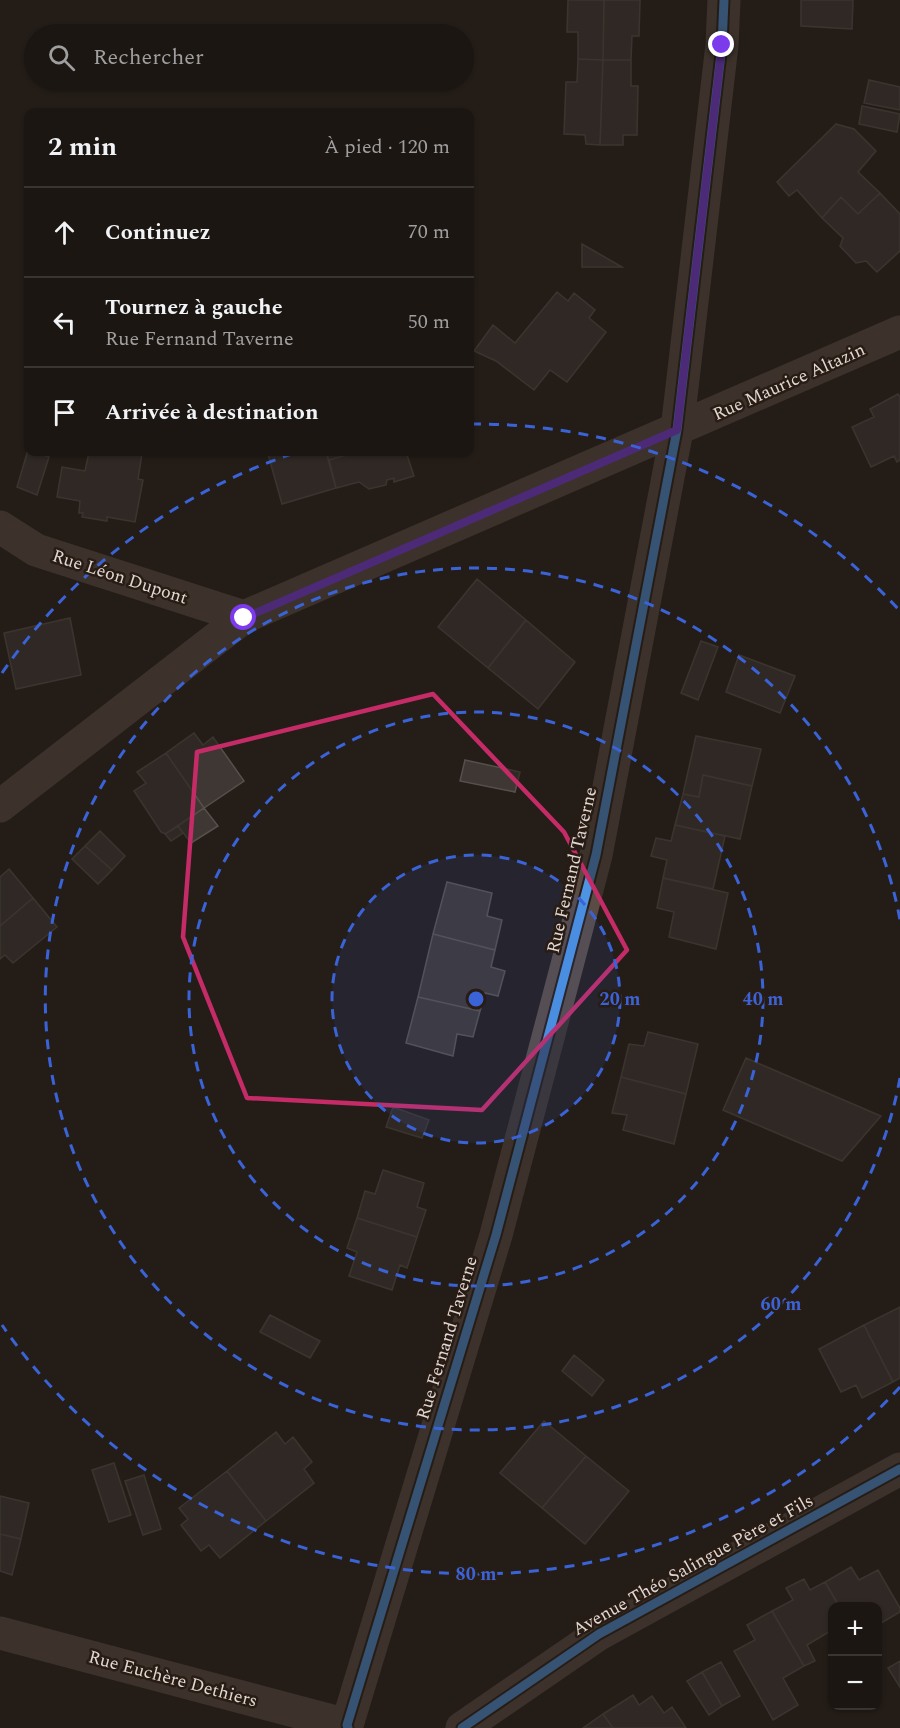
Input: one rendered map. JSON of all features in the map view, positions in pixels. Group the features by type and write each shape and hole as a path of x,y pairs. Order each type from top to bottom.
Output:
{"street":[{"name":"Rue Fernand Taverne","path":"347,1727 496,1235 596,855 677,430 722,45 724,0"},
{"name":"Rue Maurice Altazin","path":"0,806 244,618 900,332"},
{"name":"Rue Léon Dupont","path":"0,527 36,550 244,618"},
{"name":"Avenue Théo Salingue Père et Fils","path":"462,1728 599,1634 892,1473"},
{"name":"Rue Euchère Dethiers","path":"0,1633 347,1727"}],"highlighted area":[{"path":"433,694 564,832 627,950 482,1110 247,1098 183,937 197,752"}],"building":[{"path":"568,0 604,0 603,60 578,59 578,32 567,32"},
{"path":"604,0 640,0 639,36 632,36 631,60 603,60"},
{"path":"801,0 853,0 852,29 801,26"},
{"path":"578,59 603,60 600,145 586,144 585,135 564,134 566,82 577,82"},
{"path":"603,60 631,60 631,86 638,86 637,135 623,135 623,145 600,145"},
{"path":"869,80 900,87 900,110 864,103"},
{"path":"862,106 900,114 897,132 859,124"},
{"path":"836,124 854,129 876,151 858,172 880,193 858,214 841,197 822,218 797,190 789,196 777,182"},
{"path":"880,193 900,214 900,251 877,272 866,261 856,263 840,246 843,238 822,218 841,197 858,214"},
{"path":"582,244 622,267 582,267"},
{"path":"557,292 568,301 574,293 595,310 589,318 606,332 567,382 550,370 534,390 496,361 474,351 493,325 515,343"},
{"path":"898,394 900,397 900,460 897,462 894,456 871,467 852,427 874,417 870,409"},
{"path":"26,456 49,457 37,495 17,487"},
{"path":"88,456 142,456 138,479 143,480 135,522 107,517 107,521 82,517 83,513 79,513 80,501 57,497 62,467 85,471"},
{"path":"269,456 327,456 336,488 282,504"},
{"path":"328,456 343,456 329,460"},
{"path":"343,456 407,456 414,476 394,482 394,478 387,480 386,485 369,489 359,482 336,488 329,460"},
{"path":"477,579 526,620 488,668 438,627"},
{"path":"70,618 81,675 16,689 4,633"},
{"path":"526,620 575,662 538,709 488,668"},
{"path":"701,641 718,647 698,700 681,693"},
{"path":"739,655 795,676 780,713 726,692"},
{"path":"194,733 203,745 213,737 244,781 204,808 166,753"},
{"path":"696,736 761,749 752,786 703,775 699,797 683,794"},
{"path":"166,753 204,808 165,834 161,832 134,791 146,783 137,772"},
{"path":"465,760 520,772 515,792 460,781"},
{"path":"703,775 752,786 740,839 675,825 683,794 699,797"},
{"path":"204,808 218,826 191,843 178,826"},
{"path":"675,825 725,836 713,889 663,878 667,860 651,856 656,838 671,841"},
{"path":"178,826 183,833 171,841 165,834"},
{"path":"100,831 125,856 112,870 85,846"},
{"path":"85,846 112,870 98,884 72,859"},
{"path":"9,869 33,898 0,926 0,877"},
{"path":"663,878 728,893 716,949 669,937 674,912 657,908"},
{"path":"447,882 492,893 487,916 502,920 495,950 433,934"},
{"path":"33,898 57,927 13,963 5,955 0,959 0,926"},
{"path":"433,934 495,950 491,967 505,971 498,996 485,993 480,1011 418,997"},
{"path":"418,997 480,1011 473,1037 457,1034 453,1056 406,1043"},
{"path":"648,1032 698,1044 686,1094 621,1077 629,1044 644,1046"},
{"path":"746,1058 881,1116 842,1161 753,1123 723,1110"},
{"path":"621,1077 686,1094 674,1144 623,1130 627,1115 612,1113"},
{"path":"393,1107 429,1120 422,1138 386,1127"},
{"path":"383,1170 424,1183 417,1207 426,1210 417,1237 357,1218 365,1191 375,1194"},
{"path":"357,1218 417,1237 407,1268 400,1265 392,1290 349,1276 357,1252 347,1248"},
{"path":"900,1307 900,1378 893,1382 864,1325"},
{"path":"270,1315 320,1341 310,1358 260,1332"},
{"path":"864,1325 893,1382 862,1398 856,1385 841,1392 819,1349"},
{"path":"574,1355 604,1380 592,1396 562,1371"},
{"path":"544,1421 586,1456 542,1508 500,1473"},
{"path":"276,1432 285,1444 293,1437 312,1462 304,1469 314,1483 266,1521 227,1471"},
{"path":"586,1456 629,1491 585,1544 542,1508"},
{"path":"114,1463 131,1515 109,1522 92,1470"},
{"path":"227,1471 266,1521 220,1558 209,1545 201,1551 181,1525 188,1519 179,1508"},
{"path":"144,1475 161,1529 143,1535 125,1481"},
{"path":"0,1496 29,1503 21,1539 0,1534"},
{"path":"0,1534 21,1539 12,1575 0,1571"},
{"path":"851,1567 859,1580 878,1570 900,1608 900,1612 882,1623 882,1602 837,1602 825,1582"},
{"path":"804,1579 810,1590 825,1582 837,1602 828,1602 828,1632 807,1645 815,1661 804,1666 772,1611 793,1600 786,1588"},
{"path":"772,1611 804,1666 783,1678 798,1705 773,1720 734,1651 755,1640 747,1625"},
{"path":"900,1661 900,1687 888,1668"},
{"path":"721,1662 740,1696 722,1706 702,1672"},
{"path":"702,1672 722,1706 709,1715 687,1681"},
{"path":"633,1695 639,1705 652,1696 664,1713 672,1707 686,1728 613,1728 603,1714"},
{"path":"603,1714 613,1728 583,1728"}],"cycle path":[{"path":"348,1728 347,1725 496,1235 596,855 677,430 722,45 724,0"},
{"path":"462,1728 599,1634 900,1469"}],"route":[{"path":"244,618 677,430 722,45"}]}
